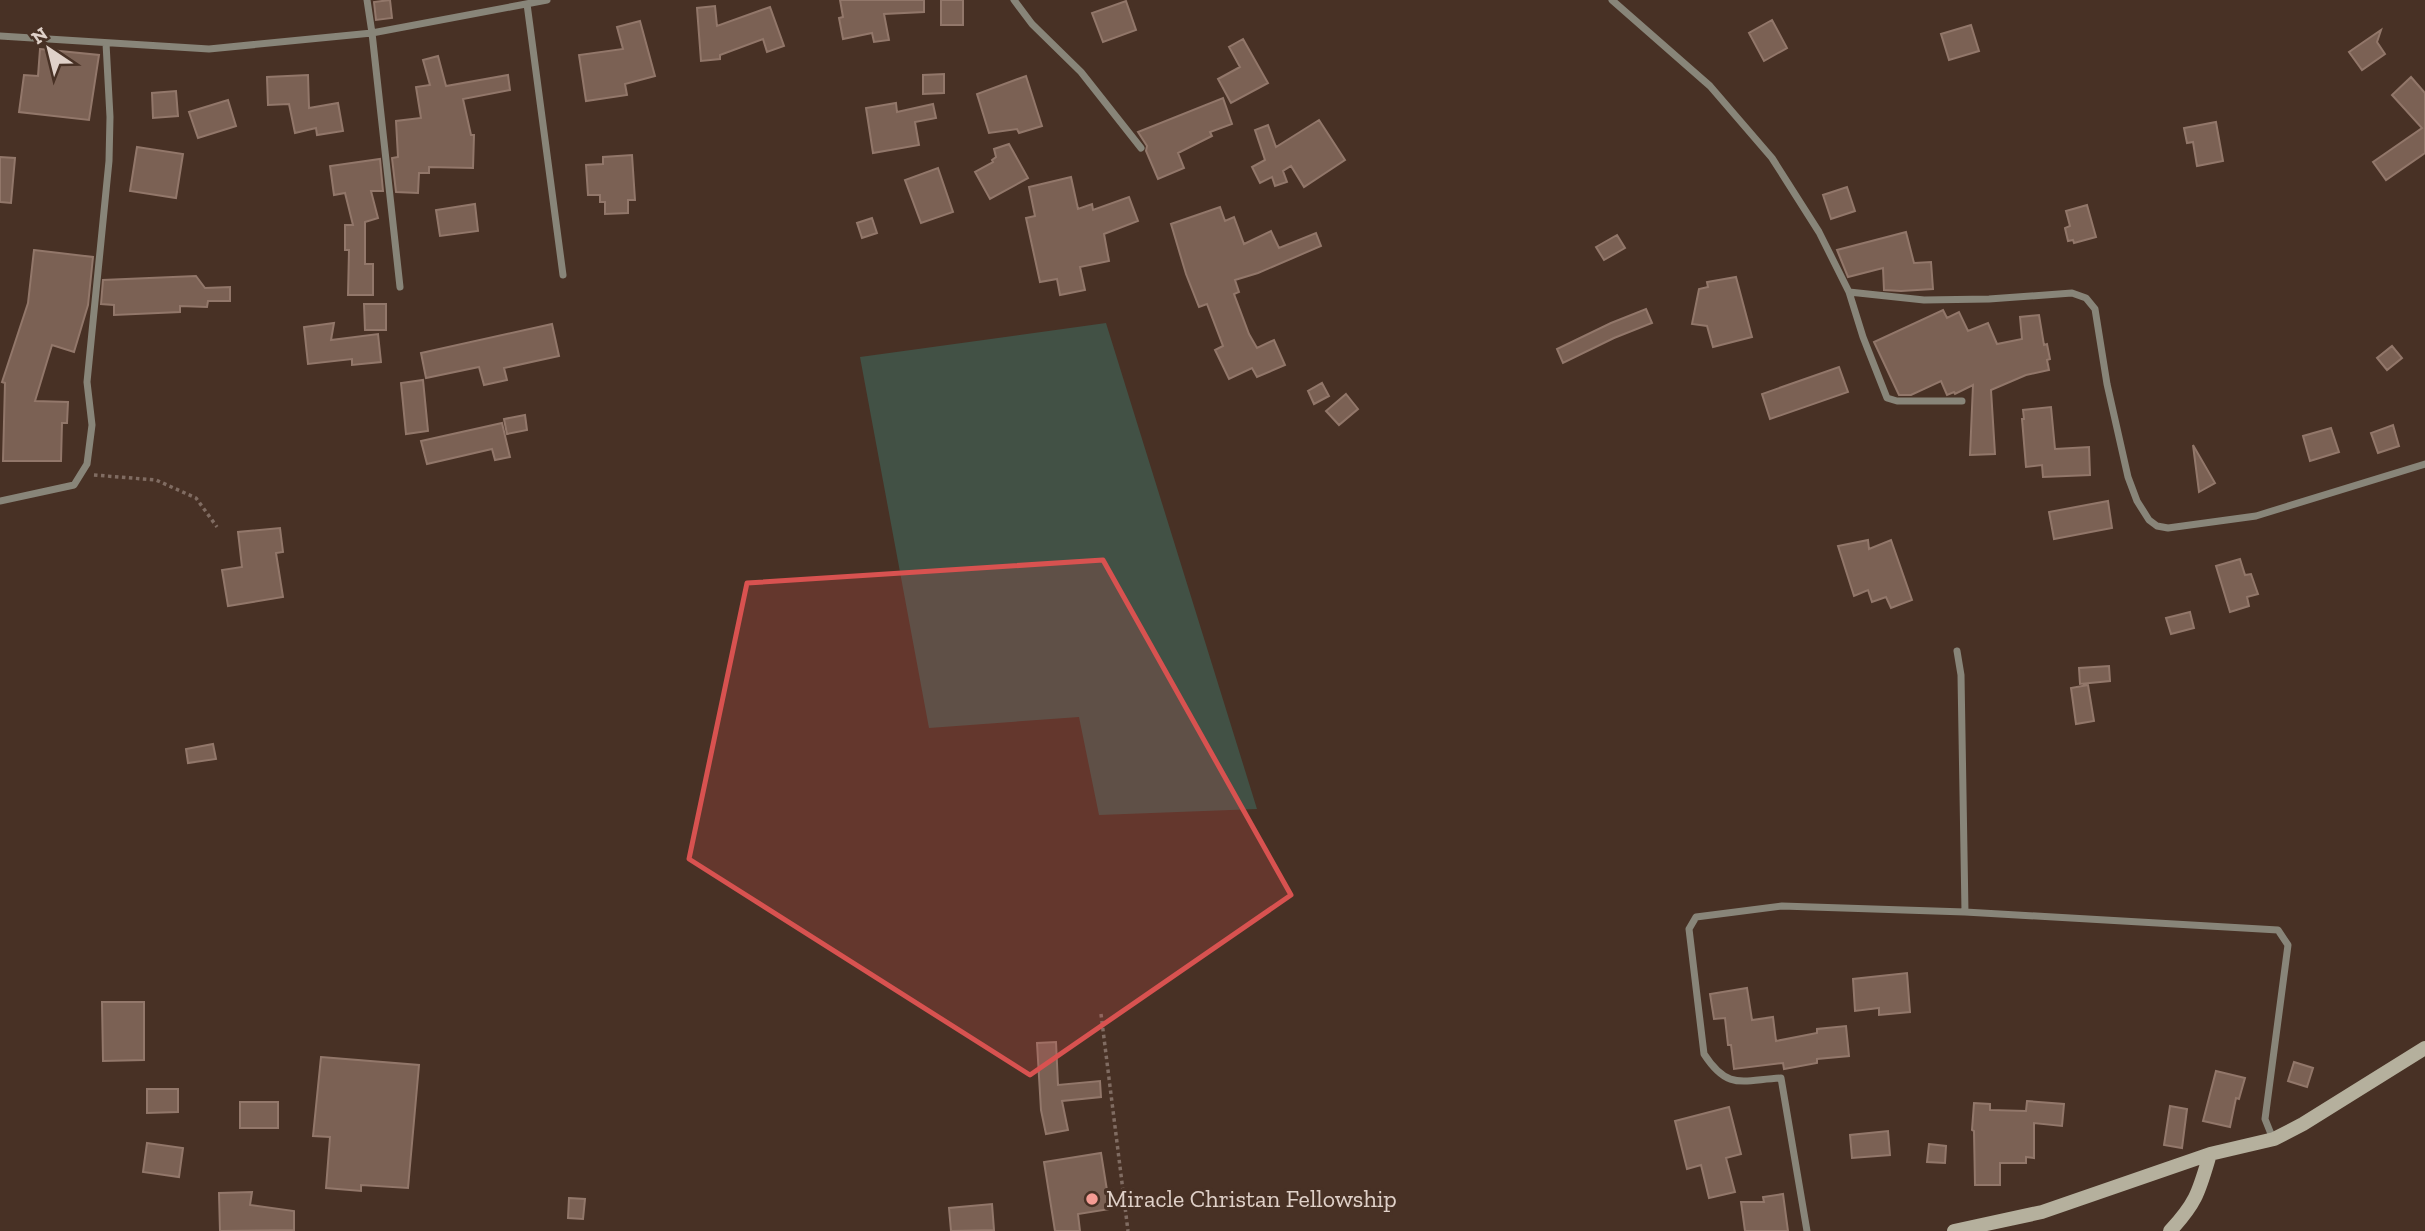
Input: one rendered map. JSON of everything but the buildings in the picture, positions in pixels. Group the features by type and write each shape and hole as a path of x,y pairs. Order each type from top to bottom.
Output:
{"street":[{"path":"367,0 400,287"},
{"path":"0,36 209,49 294,43 372,33 547,0"},
{"path":"1014,0 1032,24 1081,72 1141,148"},
{"path":"1612,0 1710,86 1772,158 1819,232 1849,292 1887,398 1897,401 1962,401"},
{"path":"527,4 563,275"},
{"path":"0,501 75,485 87,464 92,425 87,382 109,161 110,117 106,43"},
{"path":"1849,292 1924,300 2072,293 2087,298 2095,309 2107,384 2128,477 2137,501 2149,520 2157,526 2168,528 2256,516 2425,464"},
{"path":"1957,651 1961,675 1965,912"},
{"path":"1807,1231 1781,1078 1729,1081 1715,1072 1704,1054 1689,929 1696,917 1782,906 1965,912 2278,930 2288,945 2265,1119 2274,1139"},
{"path":"1954,1231 2042,1212 2210,1154 2274,1139 2303,1124 2425,1048"},
{"path":"2170,1231 2198,1195 2210,1154"}],"path":[{"path":"82,473 156,480 196,498 217,527"},
{"path":"1101,1014 1128,1231"}],"highlighted area":[{"path":"1103,560 1291,895 1030,1075 689,859 747,583"}],"green space":[{"path":"1106,323 1257,809 1099,815 1079,717 929,728 860,357"}],"place":[{"name":"Miracle Christan Fellowship","path":"1092,1199"}]}
